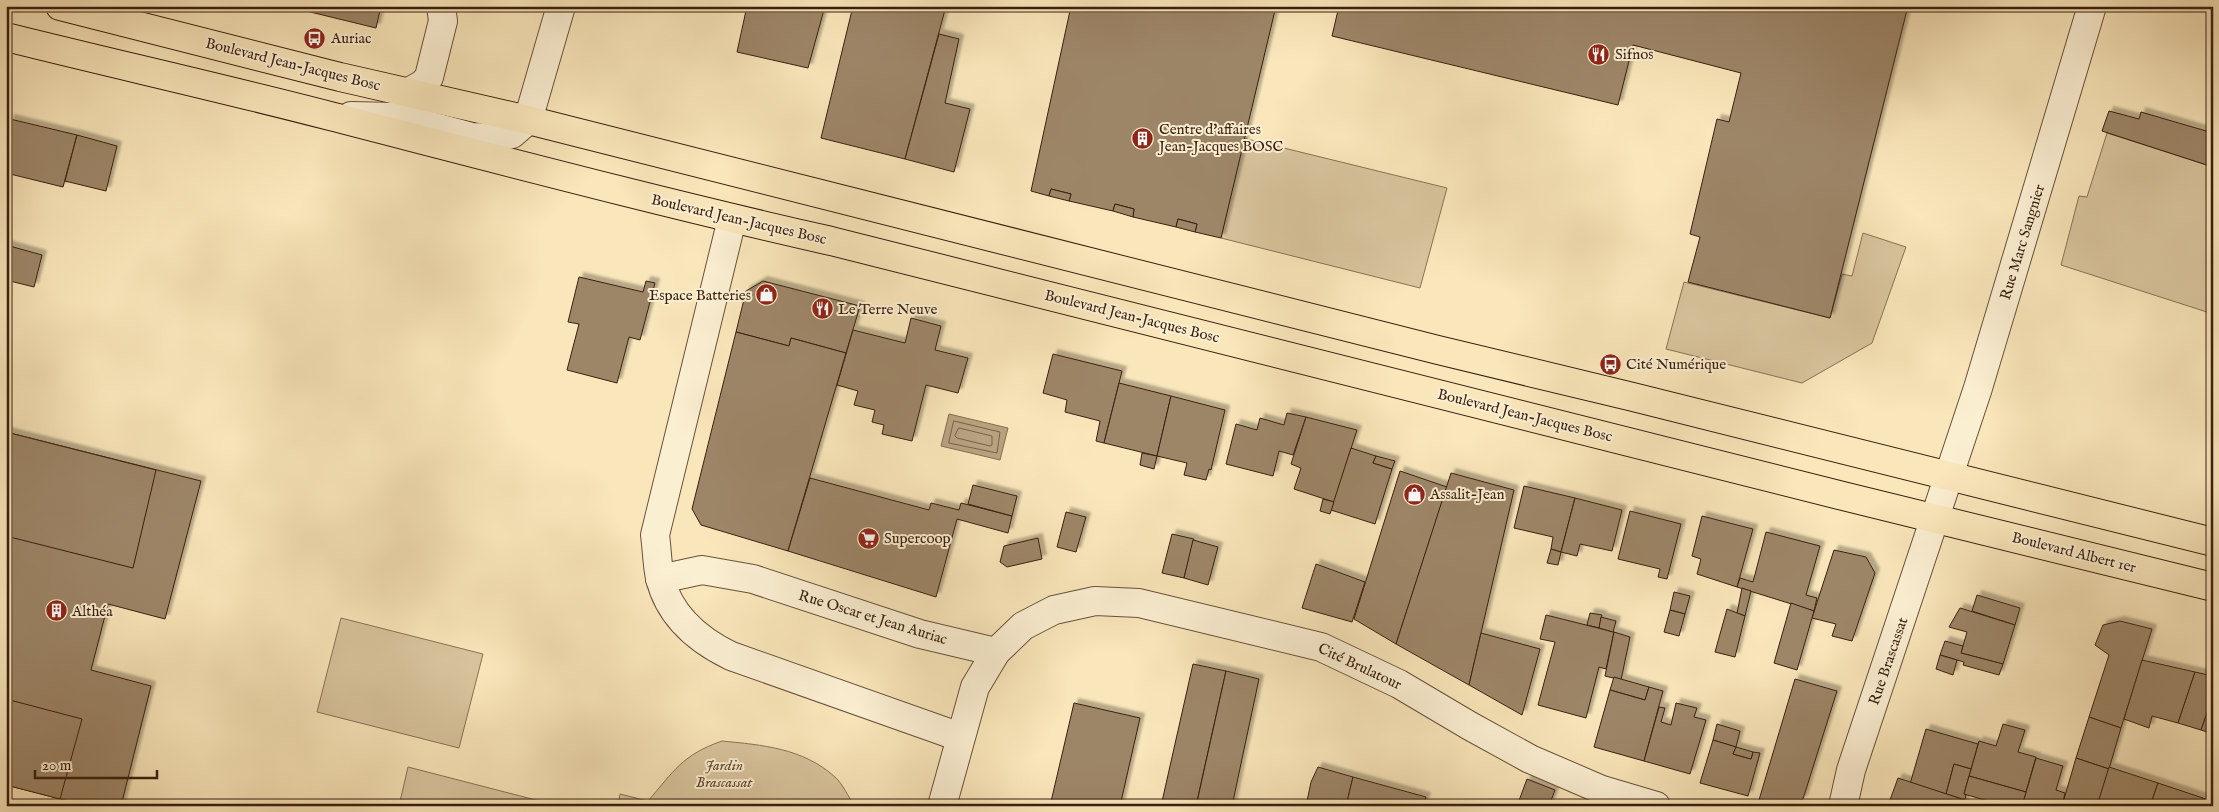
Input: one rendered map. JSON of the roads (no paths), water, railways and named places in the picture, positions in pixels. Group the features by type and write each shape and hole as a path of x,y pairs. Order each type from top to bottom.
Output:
{"main road":[{"name":"Boulevard Jean-Jacques Bosc","path":"64,7 528,120 1438,350 1948,476"},
{"name":"Boulevard Jean-Jacques Bosc","path":"6,37 330,116 485,158 732,219 831,241 1934,518"},
{"path":"1948,476 2213,542"},
{"name":"Boulevard Albert 1er","path":"1934,518 2213,587"}],"street":[{"path":"409,92 423,84 429,77 443,21 441,6"},
{"path":"528,120 561,6"},
{"name":"Rue Marc Sangnier","path":"1934,518 1978,388 2092,6"},
{"name":"Boulevard Jean-Jacques Bosc","path":"330,116 397,117 472,137 494,138 512,134 528,120"},
{"path":"732,219 655,535 660,579 673,606 684,623 708,645 731,656 960,737"},
{"name":"Rue Brascassat","path":"1843,806 1851,770 1934,518"},
{"name":"Rue Oscar et Jean Auriac","path":"660,579 702,570 753,578 920,634 996,652"},
{"name":"Cité Brulatour","path":"996,652 1023,626 1054,610 1095,600 1139,603 1178,612 1321,647 1399,684 1470,726 1530,758 1602,790 1656,806"},
{"path":"942,806 975,687 996,652"}],"water":[{"path":"949,414 1008,428 1000,460 941,446"}],"place":[{"name":"Auriac","path":"315,38"},
{"name":"Sifnos","path":"1599,54"},
{"name":"Centre d'affaires Jean-Jacques BOSC","path":"1143,138"},
{"name":"Espace Batteries","path":"767,295"},
{"name":"Le Terre Neuve","path":"822,309"},
{"name":"Cité Numérique","path":"1610,364"},
{"name":"Assalit-Jean","path":"1414,494"},
{"name":"Supercoop","path":"868,538"},
{"name":"Althéa","path":"56,611"}],"park label":[{"name":"Jardin Brascassat","path":"724,774"}]}
